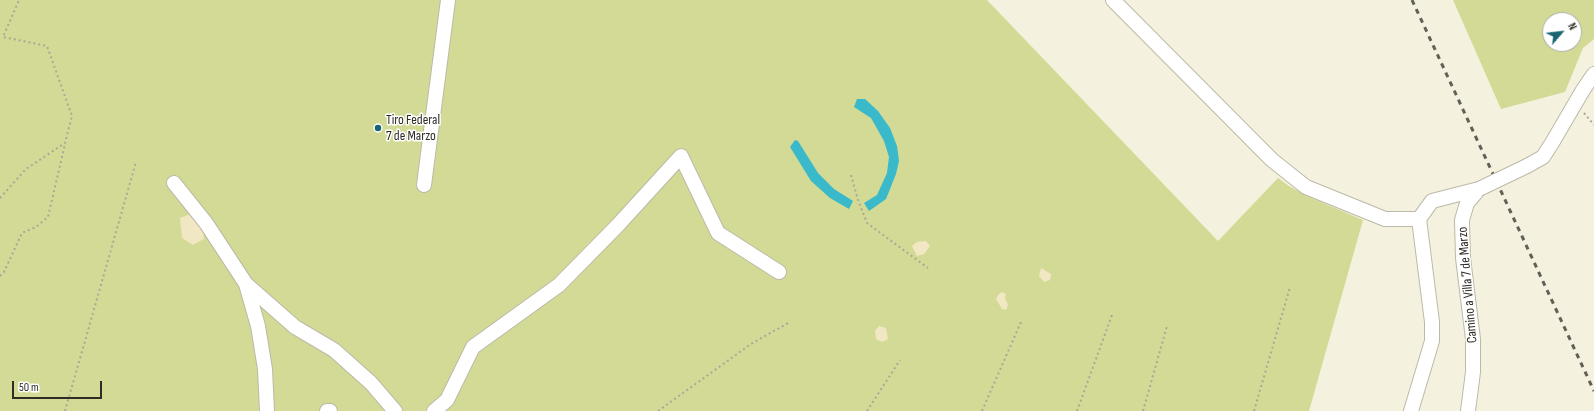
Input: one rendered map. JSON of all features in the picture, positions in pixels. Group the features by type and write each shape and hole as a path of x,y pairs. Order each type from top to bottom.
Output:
{"street":[{"path":"424,185 448,0"},
{"path":"1113,0 1272,160 1306,187 1385,219 1419,219"},
{"name":"Camino a Villa 7 de Marzo","path":"1468,411 1474,372 1473,339 1463,258 1462,220 1467,203 1479,189 1527,166 1543,156 1582,90 1594,74"},
{"path":"434,411 447,400 473,347 559,285 618,225 681,156 718,233 779,272"},
{"path":"174,182 206,223 246,284 295,327 334,350 371,383 395,411"},
{"path":"1411,411 1432,341 1432,322 1419,219 1432,201 1479,189"},
{"path":"246,284 258,326 265,369 266,411"}],"path":[{"path":"0,275 4,272 22,233 36,227 48,217 72,116 47,46 3,37 18,0"},
{"path":"0,198 26,169 65,143"},
{"path":"64,411 136,162"},
{"path":"852,175 858,200 867,223 928,268"},
{"path":"1254,411 1290,287"},
{"path":"1077,411 1112,315"},
{"path":"982,411 1021,322"},
{"path":"658,411 751,344 788,323"},
{"path":"1143,411 1167,326"},
{"path":"867,411 900,360"}],"green space":[{"path":"0,0 987,0 1218,241 1278,178 1307,196 1363,220 1309,411 0,411"},
{"path":"1453,0 1594,0 1594,39 1582,50 1582,12 1542,12 1542,52 1581,52 1565,92 1501,109"}],"sand":[{"path":"191,214 202,227 204,239 193,245 182,238 180,218"},
{"path":"926,241 930,246 924,254 917,256 912,246 917,242"},
{"path":"1041,268 1051,274 1050,280 1044,282 1039,276"},
{"path":"1002,292 1006,294 1005,298 1008,305 1006,310 1002,309 996,299"},
{"path":"879,326 886,328 888,339 882,342 876,339 875,331"}],"water":[{"path":"857,99 865,99 878,111 890,128 897,146 899,161 896,174 886,199 869,211 864,203 877,195 887,173 889,157 884,141 871,118 854,107"},
{"path":"795,140 798,141 818,173 834,189 853,201 849,209 830,198 811,181 790,147"}],"railway":[{"path":"1412,0 1594,391"}],"place":[{"name":"Tiro Federal 7 de Marzo","path":"378,128"}]}
